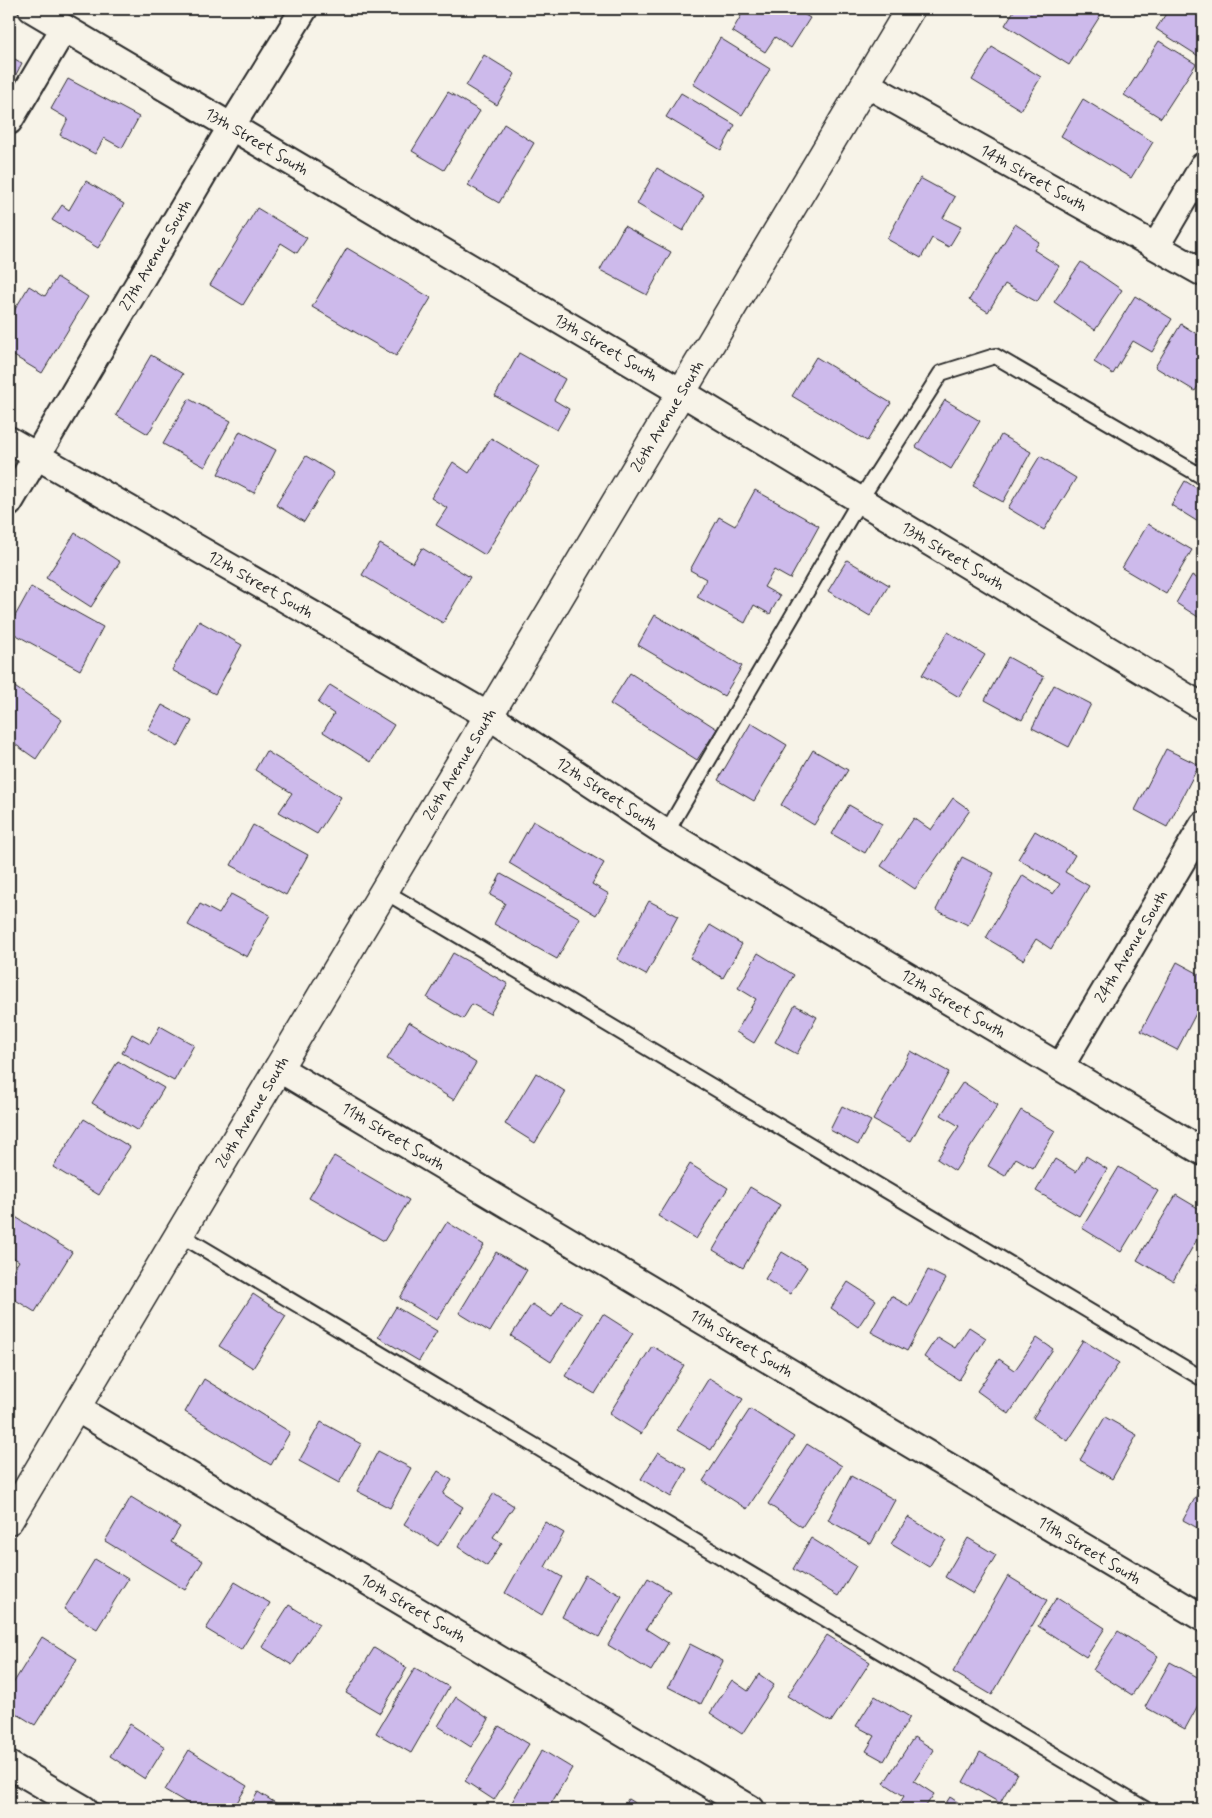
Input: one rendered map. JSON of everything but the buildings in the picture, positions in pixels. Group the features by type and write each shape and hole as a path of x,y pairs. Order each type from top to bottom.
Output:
{"street":[{"name":"13th Street South","path":"32,9 681,392 1203,707"},
{"name":"27th Avenue South","path":"9,503 231,128 304,9"},
{"name":"26th Avenue South","path":"9,1520 910,9"},
{"path":"9,121 64,28"},
{"name":"14th Street South","path":"866,84 1203,273"},
{"path":"1156,246 1203,166"},
{"name":"12th Street South","path":"9,440 488,716 666,833 1203,1152"},
{"name":"24th Avenue South","path":"1060,1067 1203,825"},
{"name":"11th Street South","path":"278,1068 1203,1618"},
{"name":"10th Street South","path":"76,1408 751,1809"},
{"path":"9,1765 84,1809"}],"lane":[{"path":"666,833 860,500 941,373 995,356 1203,477"},
{"path":"384,891 1203,1379"},
{"path":"179,1234 1145,1809"}]}
